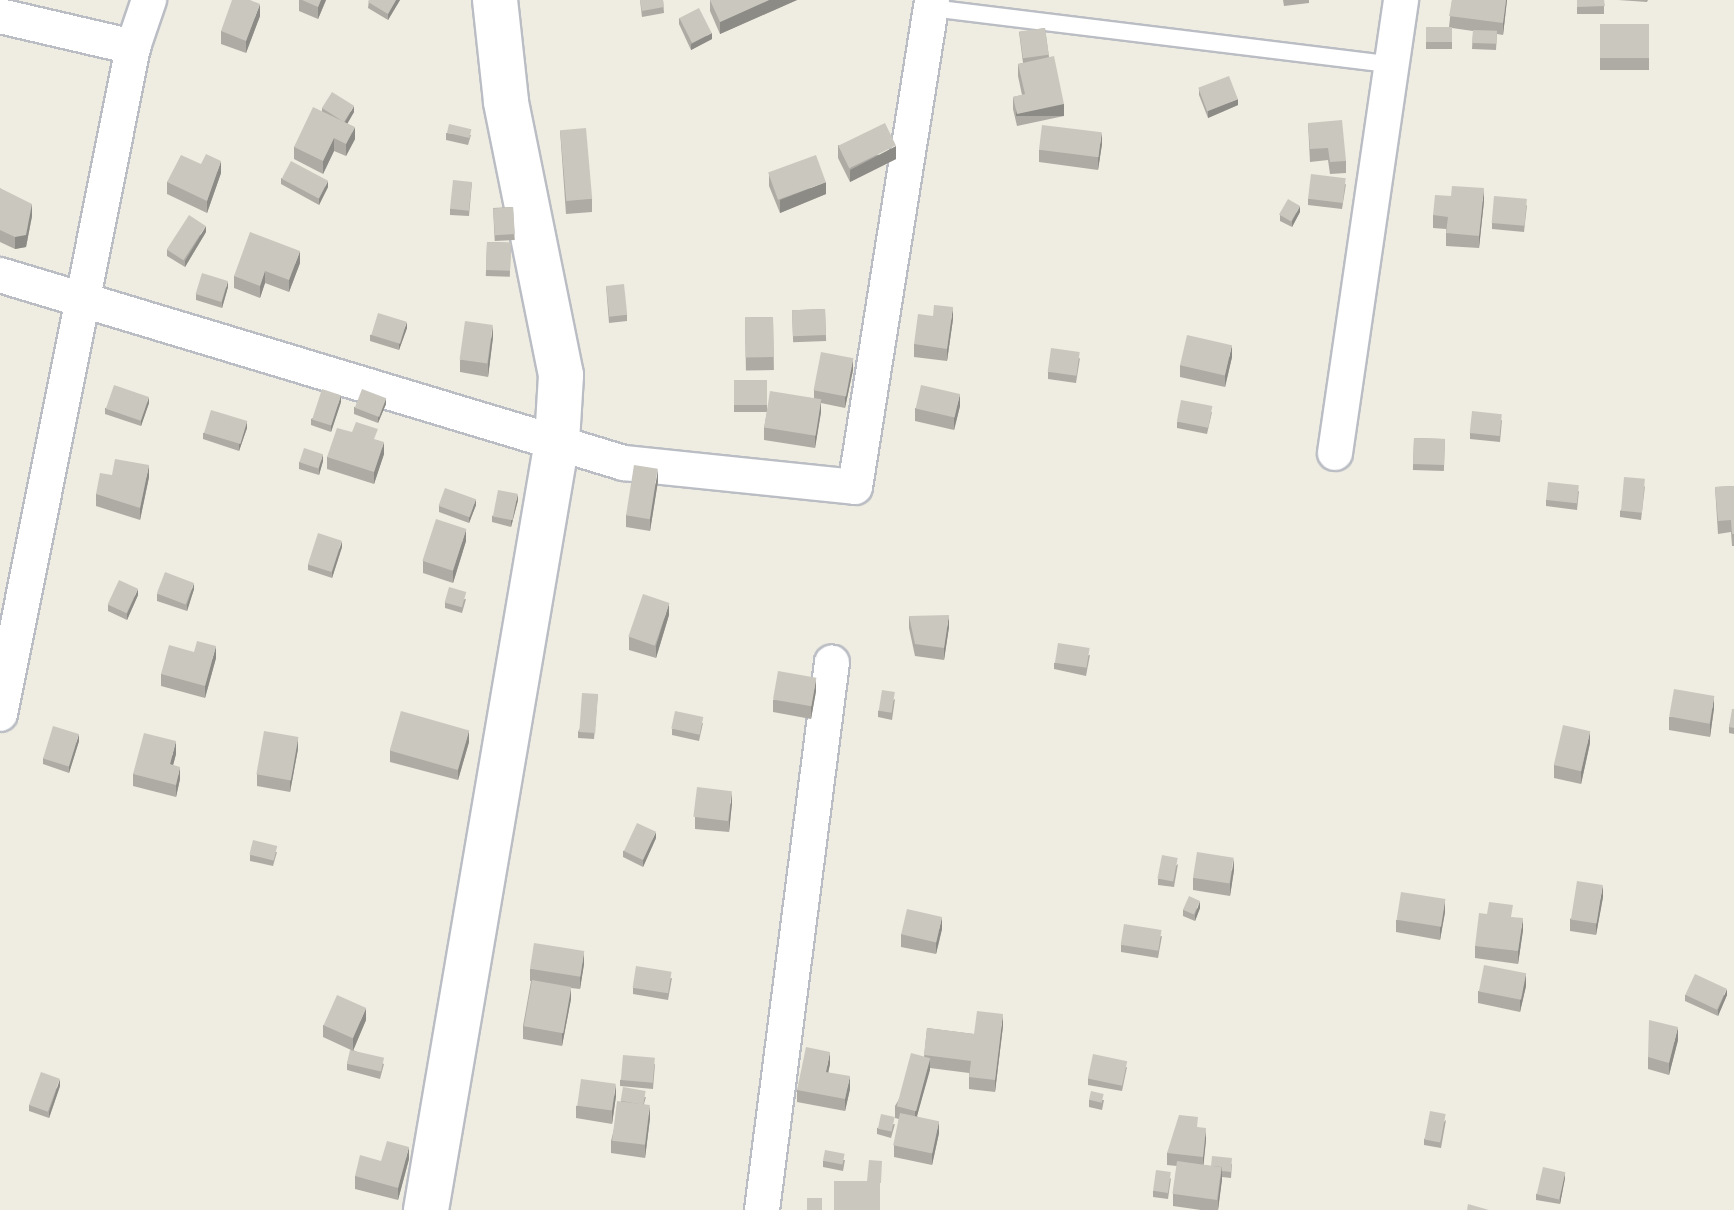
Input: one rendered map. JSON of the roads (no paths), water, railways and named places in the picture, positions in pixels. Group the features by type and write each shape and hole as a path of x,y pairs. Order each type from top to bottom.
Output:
{"street":[{"path":"0,714 133,47 149,0"},
{"path":"426,1210 557,441 561,375 506,101 495,0"},
{"path":"1335,453 1401,0"},
{"path":"0,275 83,296 624,463 855,487 931,4"},
{"path":"0,16 133,47"},
{"path":"762,1210 832,662"}],"lane":[{"path":"931,4 1392,65"}]}
